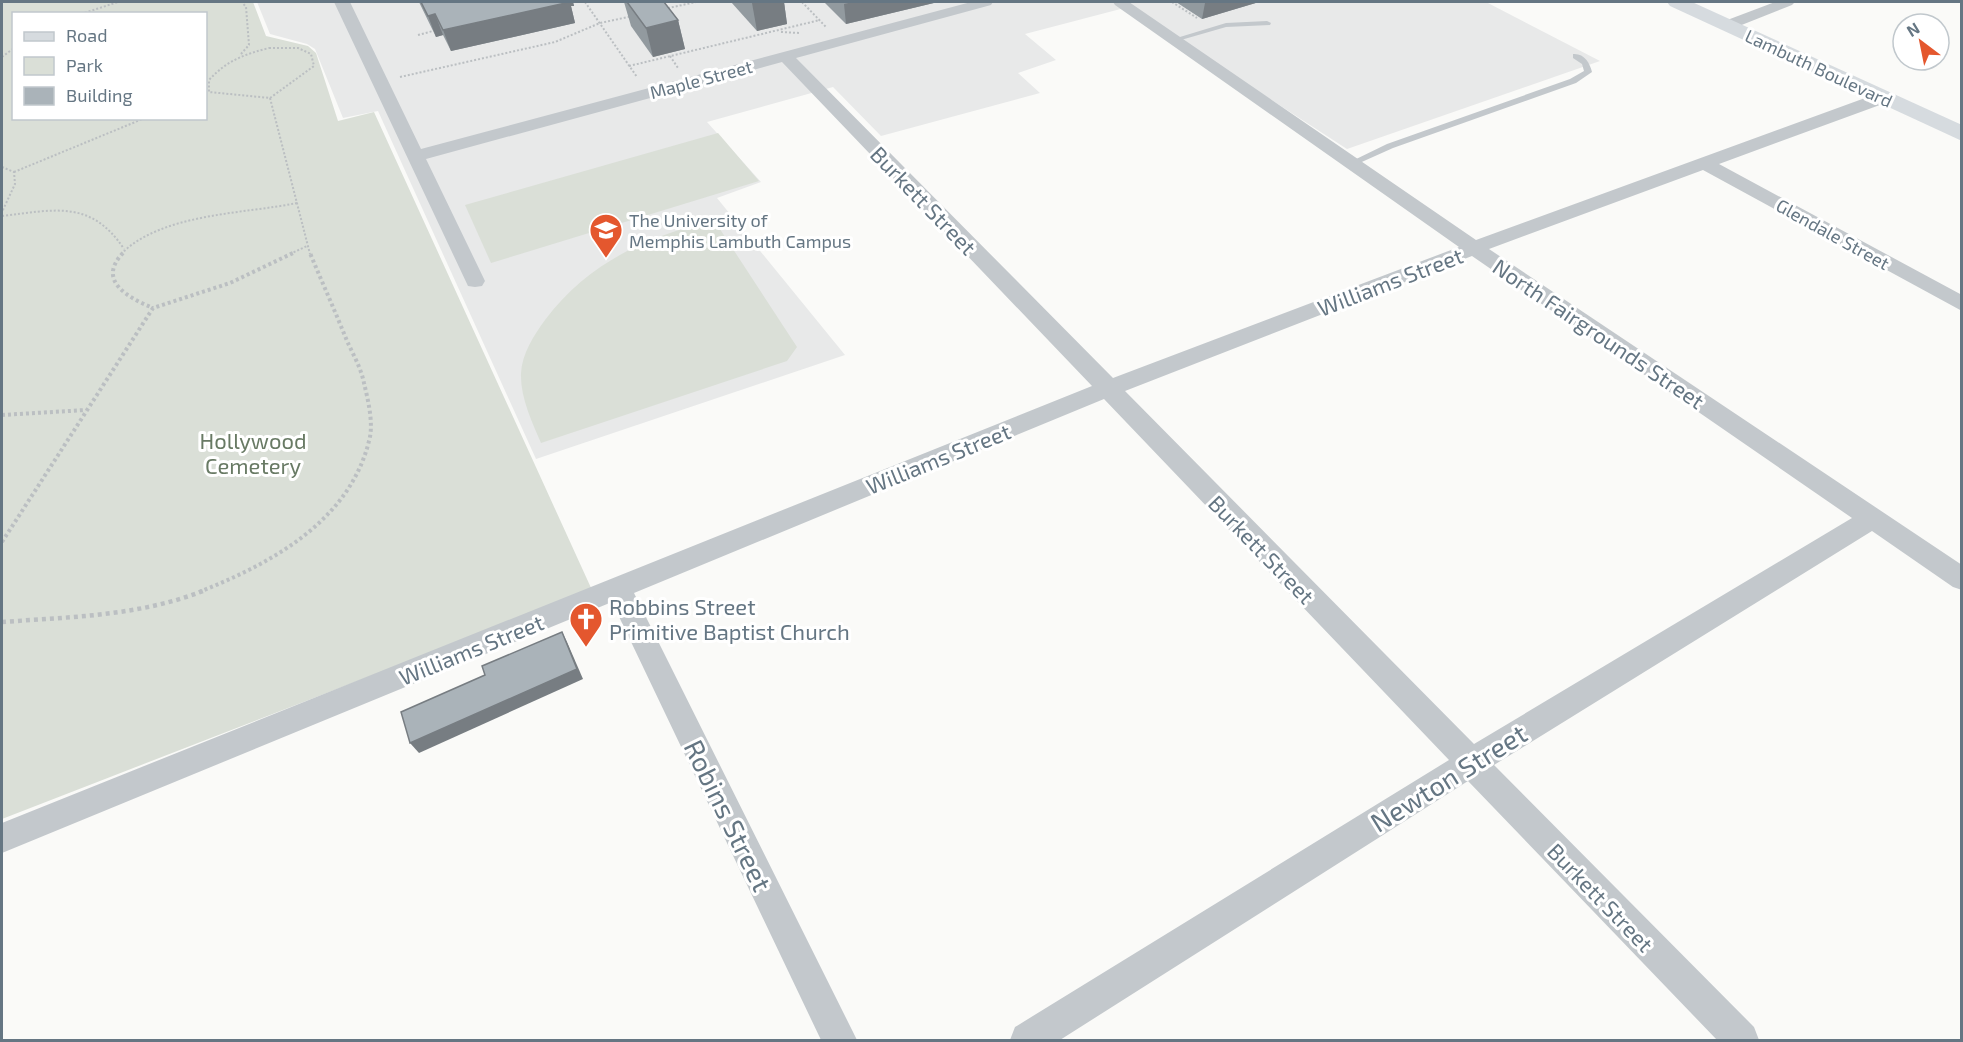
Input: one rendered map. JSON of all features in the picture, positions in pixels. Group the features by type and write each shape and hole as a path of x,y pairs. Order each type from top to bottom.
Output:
{"street":[{"path":"342,2 475,281"},
{"name":"Maple Street","path":"416,156 986,2"},
{"name":"North Fairgrounds Street","path":"1120,2 1474,248 1962,579"},
{"name":"Lambuth Boulevard","path":"1677,2 1962,134"},
{"path":"1728,25 1787,2"},
{"name":"Burkett Street","path":"785,56 1741,1041"},
{"name":"Williams Street","path":"2,838 1107,389 1474,248 1882,98"},
{"name":"Glendale Street","path":"1705,164 1962,304"},
{"name":"Newton Street","path":"1028,1041 1470,763 1872,518"},
{"name":"Robins Street","path":"619,589 839,1041"}],"lane":[{"path":"1174,40 1226,25 1267,23"},
{"path":"1352,163 1573,81 1588,72 1586,63 1576,56"}],"path":[{"path":"87,12 118,2"},
{"path":"240,55 249,45 246,7 242,2"},
{"path":"585,2 648,93"},
{"path":"656,11 696,2"},
{"path":"802,2 826,27"},
{"path":"1172,2 1197,18"},
{"path":"381,82 555,42 600,23 633,16"},
{"path":"629,66 820,20"},
{"path":"418,35 433,31"},
{"path":"269,48 298,48 311,54 314,66 270,98 207,93 209,80 223,64 240,55 269,48"},
{"path":"2,622 123,613 187,597 242,575 289,548 338,506 357,472 370,440 370,417 364,381 307,246 270,98"},
{"path":"2,167 14,172 140,120"},
{"path":"14,172 15,184 2,214 64,210 90,215 105,222 117,234 124,249"},
{"path":"153,308 127,297 115,286 112,269 116,257 124,249 154,234 188,222 227,213 297,203"},
{"path":"2,542 153,308 230,283 307,246"},
{"path":"2,415 87,410"}],"shaded area":[{"name":"The University of Memphis Lambuth Campus","path":"257,2 1486,2 1600,61 1347,149 1179,40 1132,6 1025,34 1056,60 1018,73 1040,93 881,136 833,87 707,122 761,182 717,198 845,355 536,459 378,111 343,118 315,49 307,44 270,34"}],"green space":[{"name":"Hollywood Cemetery","path":"2,2 253,2 266,36 308,46 316,53 338,121 374,112 592,590 2,819"},
{"path":"718,133 759,181 491,263 465,205"},
{"path":"714,220 797,347 787,361 541,443 530,418 521,373 526,352 545,320 580,282 620,255 665,235"}],"building":[{"path":"421,2 570,2 443,30 435,14 428,16"},
{"path":"627,2 664,2 678,20 646,28"},
{"path":"562,632 577,669 410,743 401,712 485,675 482,666"}],"place":[{"name":"The University of Memphis Lambuth Campus","path":"606,259"},
{"name":"Robbins Street Primitive Baptist Church","path":"586,648"}]}
